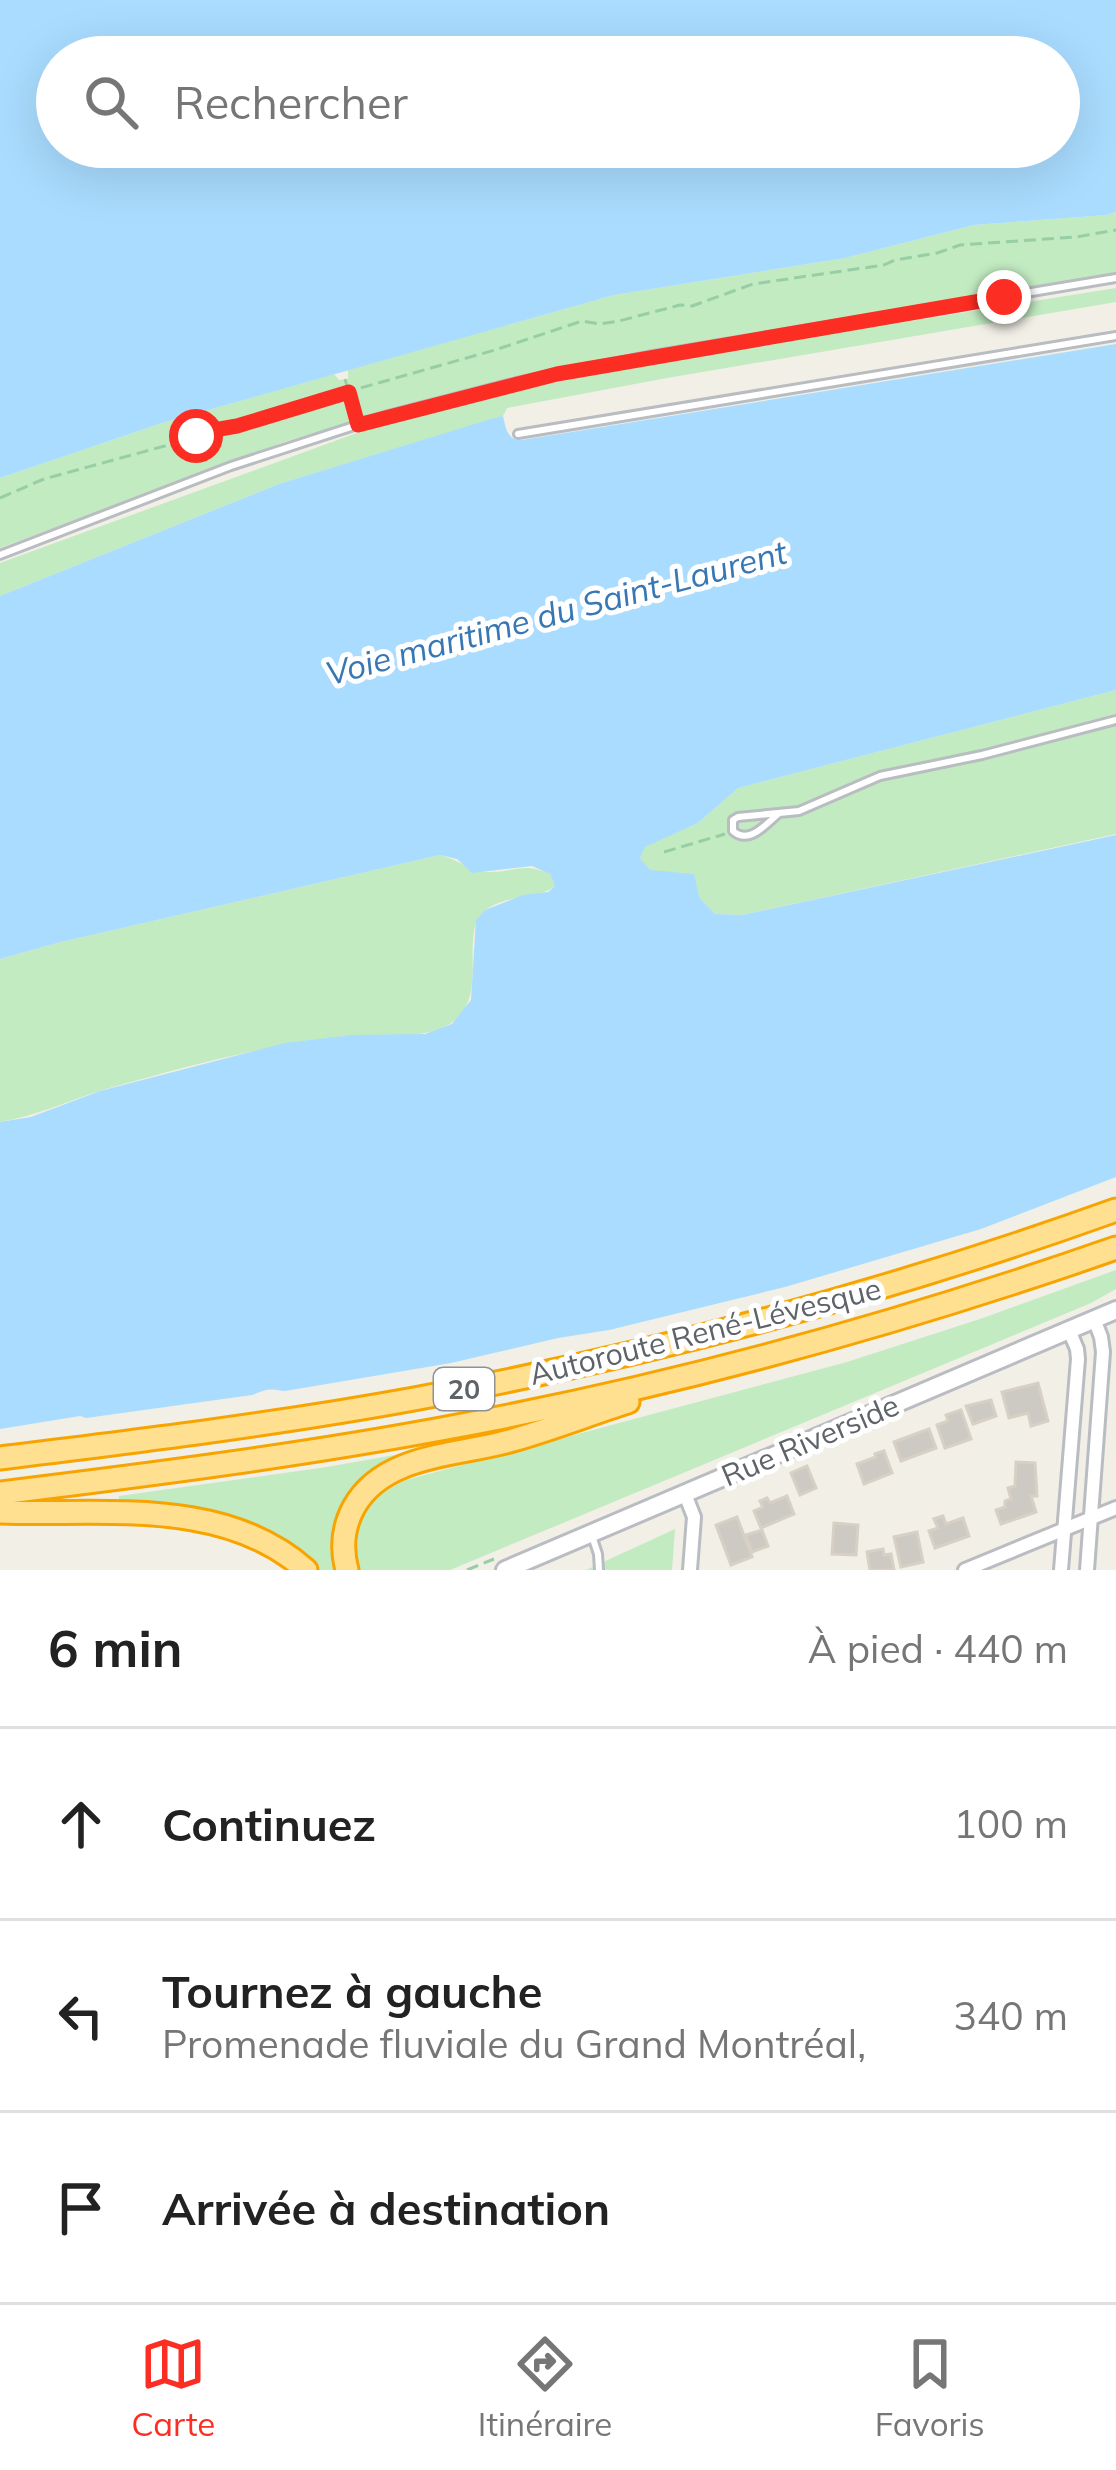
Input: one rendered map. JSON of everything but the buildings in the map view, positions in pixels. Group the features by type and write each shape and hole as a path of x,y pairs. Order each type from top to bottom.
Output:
{"highway":[{"name":"Autoroute René-Lévesque","path":"0,1458 313,1416 573,1366 859,1294 1116,1210"},
{"name":"Autoroute René-Lévesque","path":"0,1493 223,1465 543,1408 767,1355 940,1306 1116,1247"},
{"path":"347,1570 343,1546 348,1520 361,1496 385,1474 511,1441 767,1355"},
{"path":"0,1512 139,1512 186,1518 262,1541 306,1570"}],"street":[{"name":"Rue Riverside","path":"505,1570 1116,1310"},
{"path":"1087,1570 1103,1352 1094,1319"},
{"path":"1060,1570 1078,1359 1069,1330"},
{"path":"685,1493 694,1517 690,1570"},
{"path":"965,1570 1116,1508"}],"lane":[{"path":"0,555 231,466 358,425 557,374 1116,278"},
{"path":"518,434 1116,336"},
{"path":"778,814 748,837 733,831 733,820 738,817 807,808 880,776 1116,720"},
{"path":"591,1533 598,1570"}],"path":[{"path":"0,498 44,479 293,410 582,321 619,321 680,304 692,306 753,284 884,265 960,245 1116,230"},
{"path":"345,380 358,425"},
{"path":"664,852 733,831"}],"green space":[{"path":"1116,212 1116,273 510,377 284,442 0,548 0,478 162,423 334,374 339,380 348,379 348,370 614,295 845,258 974,225"},
{"path":"1116,288 1116,302 507,408 503,416 279,484 0,596 0,563 395,419 681,358"},
{"path":"1116,690 1116,834 742,915 715,914 699,897 649,870 640,858 644,847 698,823 738,788"},
{"path":"440,855 483,871 540,870 550,874 555,886 496,904 480,916 468,1002 448,1025 412,1035 348,1036 256,1050 0,1122 0,959"},
{"path":"1116,1270 1116,1289 1091,1303 450,1570 359,1570 357,1566 365,1513 380,1495 406,1480 847,1362"},
{"path":"445,1446 371,1477 341,1570 320,1570 309,1560 118,1505 119,1496"},
{"path":"675,1529 672,1570 586,1570"}],"water":[{"path":"0,0 1116,0 1116,212 974,225 845,258 614,295 162,423 0,478"},
{"name":"Voie maritime du Saint-Laurent","path":"1116,344 1116,690 738,788 698,823 645,847 640,858 650,870 694,874 699,897 715,914 742,915 1116,835 1116,1177 981,1229 785,1287 609,1330 285,1391 0,1429 0,1122 285,1043 353,1035 425,1034 452,1024 471,1000 476,920 485,910 555,886 550,874 532,866 472,873 457,859 440,855 0,959 0,596 279,484 503,416 510,436 522,440"}],"route":[{"path":"196,436 343,392 349,392 358,425 557,374 1004,297"}]}
